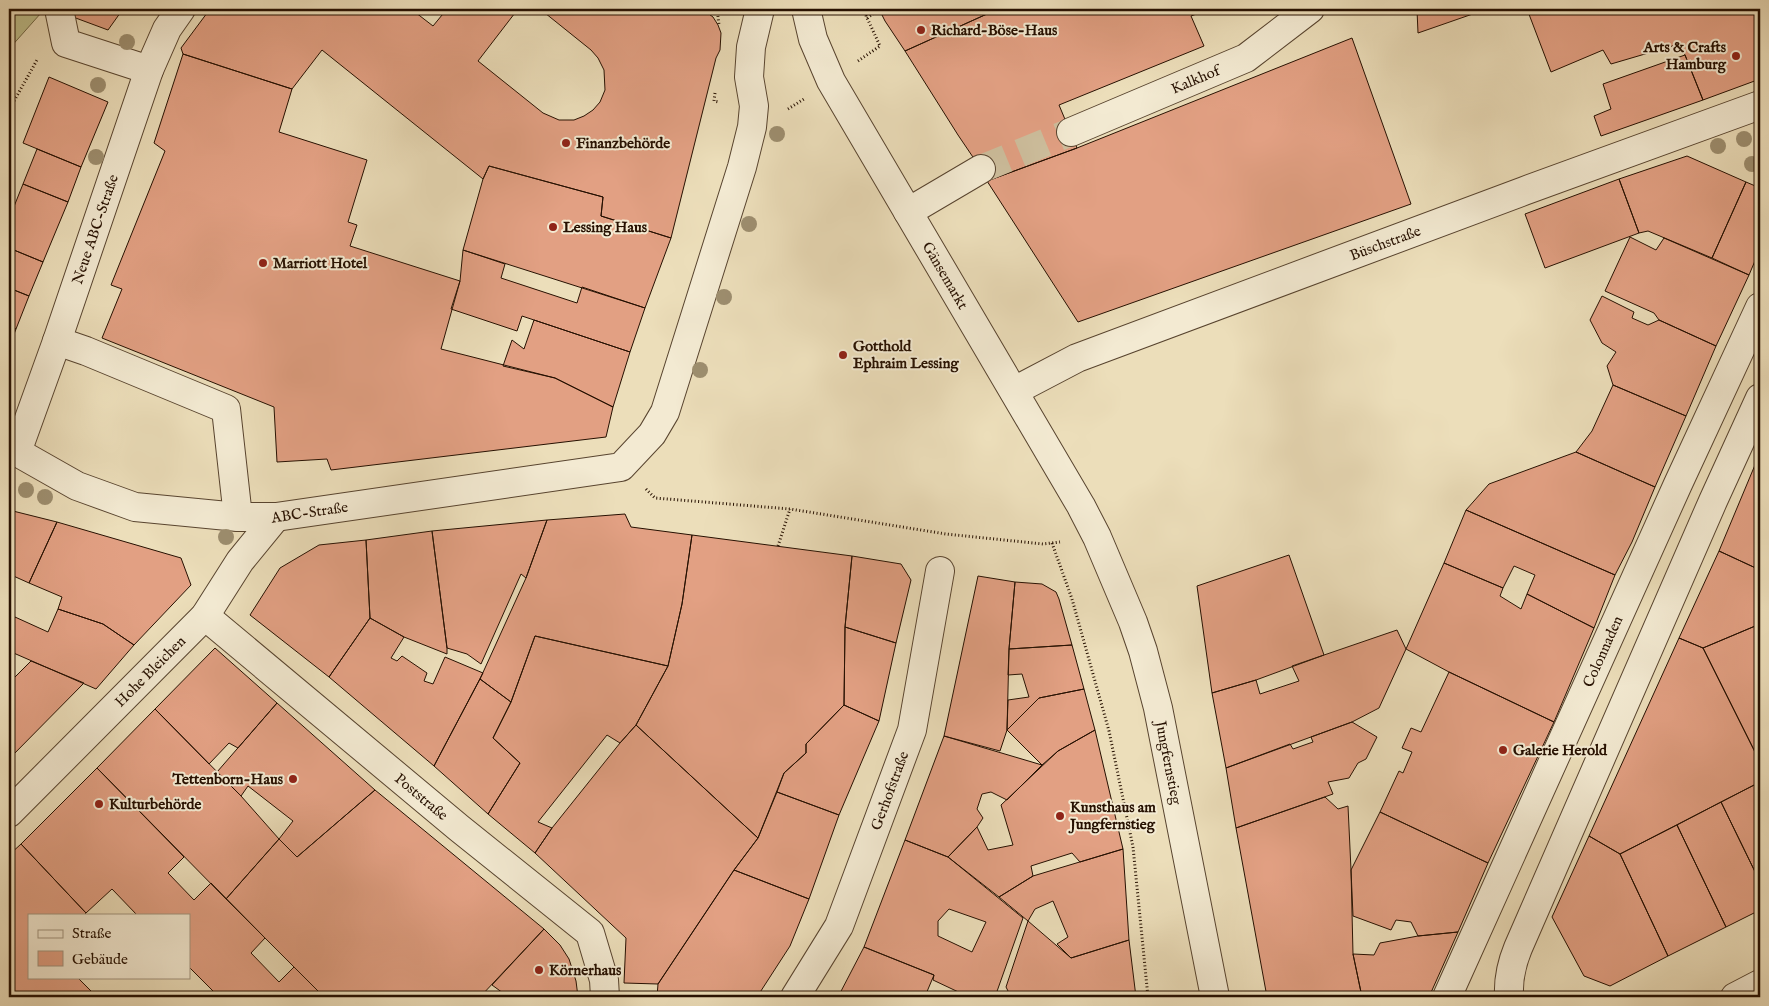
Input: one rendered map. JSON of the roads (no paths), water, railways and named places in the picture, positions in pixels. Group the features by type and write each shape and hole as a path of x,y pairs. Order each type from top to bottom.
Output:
{"street":[{"path":"59,9 66,43 149,70"},
{"name":"Neue ABC-Straße","path":"13,454 57,341 149,70 167,29 181,9"},
{"name":"ABC-Straße","path":"13,454 77,486 135,507 238,517 276,516 621,467 652,434 665,412 742,168 752,127 754,106 749,77 751,48 760,9"},
{"name":"Gänsemarkt","path":"806,9 813,40 830,81 1014,391 1097,537"},
{"name":"Kalkhof","path":"1071,132 1250,68 1308,9"},
{"name":"Büschstraße","path":"1014,391 1077,358 1760,105"},
{"path":"908,212 981,169"},
{"name":"Colonnaden","path":"1447,997 1670,480 1760,308"},
{"path":"57,341 86,351 226,409 238,517"},
{"path":"1509,997 1508,985 1511,967 1518,948 1713,501 1760,398"},
{"path":"1670,480 1713,501"},
{"name":"Hohe Bleichen","path":"9,813 204,616 240,561 276,516"},
{"name":"Jungfernstieg","path":"1097,537 1133,622 1158,708 1215,997"},
{"name":"Gerhofstraße","path":"795,997 840,926 912,730 940,571"},
{"name":"Poststraße","path":"204,616 459,828 590,933 604,980 605,997"},
{"path":"1735,997 1760,984"}],"tunnel":[{"path":"981,169 1071,132"}],"place":[{"name":"Richard-Böse-Haus","path":"921,30"},
{"name":"Arts & Crafts Hamburg","path":"1736,56"},
{"name":"Finanzbehörde","path":"566,143"},
{"name":"Lessing Haus","path":"553,227"},
{"name":"Marriott Hotel","path":"263,263"},
{"name":"Gotthold Ephraim Lessing","path":"843,355"},
{"name":"Galerie Herold","path":"1503,750"},
{"name":"Tettenborn-Haus","path":"293,779"},
{"name":"Kulturbehörde","path":"99,804"},
{"name":"Kunsthaus am Jungfernstieg","path":"1060,816"},
{"name":"Körnerhaus","path":"539,970"}]}
